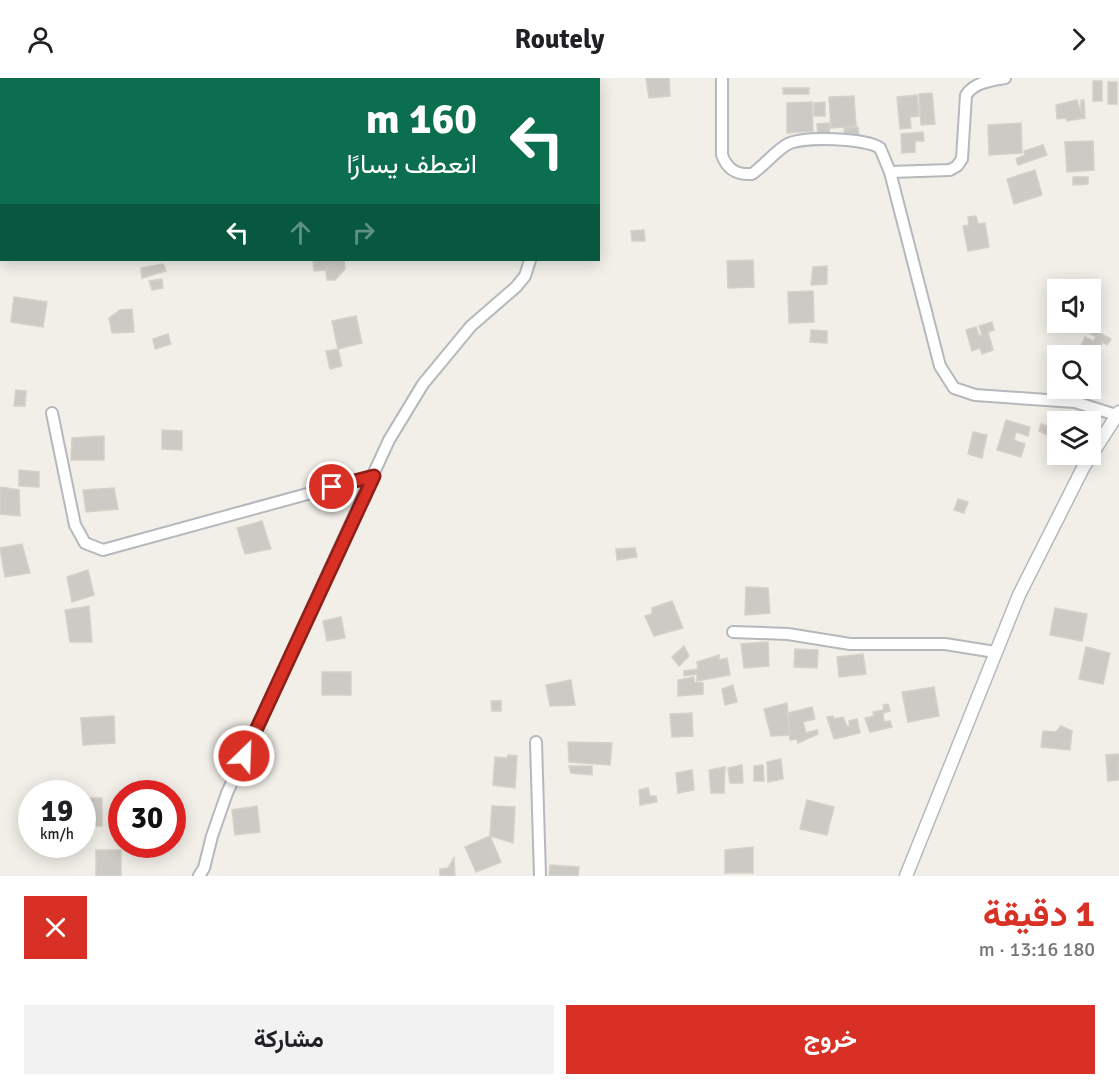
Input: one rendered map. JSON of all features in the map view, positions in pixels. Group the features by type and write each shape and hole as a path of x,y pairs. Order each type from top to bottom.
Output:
{"street":[{"path":"722,78 722,155 725,164 737,173 752,174 789,143 816,140 861,141 875,145 883,154 890,172 940,366 948,383 954,388 975,395 1063,400 1118,413 1043,544 995,652 906,876"},
{"path":"890,172 950,170 957,166 962,159 966,95 986,80 1005,78"},
{"path":"199,876 204,868 212,836 228,793 389,440 423,384 471,326 516,287 525,276 530,261"},
{"path":"52,413 75,525 85,543 103,550 374,476"},
{"path":"733,632 788,634 850,644 945,644 995,652"},
{"path":"536,742 540,876"}],"building":[{"path":"646,78 669,78 670,96 649,98"},
{"path":"1093,81 1102,81 1102,101 1093,101"},
{"path":"1108,82 1117,82 1117,104 1108,104"},
{"path":"783,88 809,88 809,94 783,94"},
{"path":"932,93 935,124 921,125 919,94"},
{"path":"917,95 919,116 910,117 911,128 900,129 897,97"},
{"path":"854,96 856,126 831,128 829,97"},
{"path":"1077,100 1081,113 1081,100 1084,100 1085,118 1067,121 1066,118 1057,119 1056,105"},
{"path":"812,102 813,131 787,133 787,103"},
{"path":"825,102 825,116 814,116 814,103"},
{"path":"829,123 830,138 818,139 817,124"},
{"path":"1021,123 1022,153 989,155 988,125"},
{"path":"858,127 859,136 845,137 844,128"},
{"path":"923,132 924,141 915,141 915,152 902,153 901,134"},
{"path":"1093,141 1094,170 1067,172 1065,142"},
{"path":"1043,145 1047,155 1018,165 1016,159 1025,155 1024,151"},
{"path":"1035,170 1042,195 1014,204 1007,179"},
{"path":"1073,177 1088,177 1088,184 1073,185"},
{"path":"976,216 978,224 985,223 989,247 968,251 963,226 969,225 968,217"},
{"path":"644,230 645,241 632,241 631,231"},
{"path":"753,260 754,287 728,288 727,261"},
{"path":"313,261 344,261 345,269 335,280 327,280 326,270 314,271"},
{"path":"163,264 166,271 142,278 141,268"},
{"path":"827,266 827,284 811,285 813,267"},
{"path":"162,279 163,288 152,290 149,281"},
{"path":"813,291 814,322 789,323 788,292"},
{"path":"14,297 47,302 43,327 11,322"},
{"path":"132,309 134,332 112,333 109,318 120,310"},
{"path":"356,316 362,343 338,349 332,321"},
{"path":"992,322 994,330 988,332 993,350 982,354 980,348 972,351 966,330 976,327 979,336 982,335 979,326"},
{"path":"811,330 827,331 827,343 810,342"},
{"path":"1090,333 1100,333 1111,339 1107,345 1103,342 1101,345 1081,345 1085,337 1093,341 1096,337"},
{"path":"168,334 171,344 155,349 153,339"},
{"path":"338,349 342,366 330,369 326,351"},
{"path":"16,390 26,391 25,406 14,406"},
{"path":"1006,420 1030,427 1028,436 1016,432 1014,440 1025,444 1021,457 997,450"},
{"path":"1041,424 1047,426 1047,435 1039,431"},
{"path":"162,430 182,431 182,450 162,449"},
{"path":"973,432 987,435 982,458 968,454"},
{"path":"104,436 104,460 71,460 72,438"},
{"path":"19,470 39,472 39,487 19,486"},
{"path":"0,487 19,490 20,516 0,514"},
{"path":"114,488 118,509 86,512 83,490"},
{"path":"958,499 968,502 964,513 954,510"},
{"path":"262,521 271,549 245,554 237,528"},
{"path":"22,544 30,573 5,577 0,548"},
{"path":"635,548 637,557 617,560 616,549"},
{"path":"88,570 94,595 72,602 67,577"},
{"path":"746,587 768,588 770,613 745,615"},
{"path":"672,601 683,628 654,636 645,616 652,614 652,608"},
{"path":"89,606 92,642 70,642 65,610"},
{"path":"1055,608 1087,614 1082,641 1050,635"},
{"path":"341,617 345,638 327,641 323,621"},
{"path":"768,642 769,666 744,668 741,644"},
{"path":"684,646 689,656 679,666 672,657"},
{"path":"1086,647 1110,653 1103,684 1079,679"},
{"path":"795,649 818,650 817,668 794,667"},
{"path":"863,654 866,674 839,677 837,657"},
{"path":"719,655 719,660 727,658 730,675 697,681 697,674 684,676 684,671 698,669 697,662"},
{"path":"322,672 351,672 351,695 322,695"},
{"path":"694,677 694,682 703,683 703,694 678,696 678,680"},
{"path":"571,680 575,705 550,706 546,685"},
{"path":"733,685 737,702 725,705 722,689"},
{"path":"934,687 939,716 908,722 902,692"},
{"path":"491,701 501,701 501,711 492,711"},
{"path":"787,703 790,735 771,736 764,709"},
{"path":"888,704 890,711 883,713 884,722 890,721 892,727 870,732 865,718 874,716 873,712 884,710 883,705"},
{"path":"812,707 815,719 803,722 806,733 817,730 818,734 798,743 797,739 790,740 788,713"},
{"path":"692,713 693,736 672,737 670,714"},
{"path":"114,716 115,743 83,745 81,718"},
{"path":"833,716 834,719 843,717 847,726 850,726 849,721 857,719 860,733 834,739 827,717"},
{"path":"1061,726 1072,731 1070,750 1041,747 1043,731 1056,732"},
{"path":"568,742 612,743 610,765 569,762"},
{"path":"1119,754 1119,780 1108,781 1106,755"},
{"path":"508,755 517,756 515,788 493,785 495,757 507,758"},
{"path":"781,759 783,779 768,782 767,762"},
{"path":"742,765 743,783 730,783 728,768"},
{"path":"763,765 764,781 754,781 754,766"},
{"path":"569,766 592,766 592,775 571,773"},
{"path":"725,767 724,793 711,793 709,770"},
{"path":"692,770 694,790 678,793 676,773"},
{"path":"648,788 650,796 656,796 657,802 640,805 639,790"},
{"path":"96,798 102,798 102,826 96,826"},
{"path":"807,800 834,807 827,835 800,829"},
{"path":"257,806 260,832 235,835 232,810"},
{"path":"492,806 515,807 513,843 490,836"},
{"path":"490,836 501,862 476,872 465,847"},
{"path":"753,847 753,873 725,873 725,850"},
{"path":"96,850 108,850 108,858 121,858 121,876 96,876"},
{"path":"454,858 455,876 440,876 440,869 448,868"},
{"path":"550,865 579,867 578,876 549,876"}],"route":[{"path":"244,756 374,476 332,487"}]}
